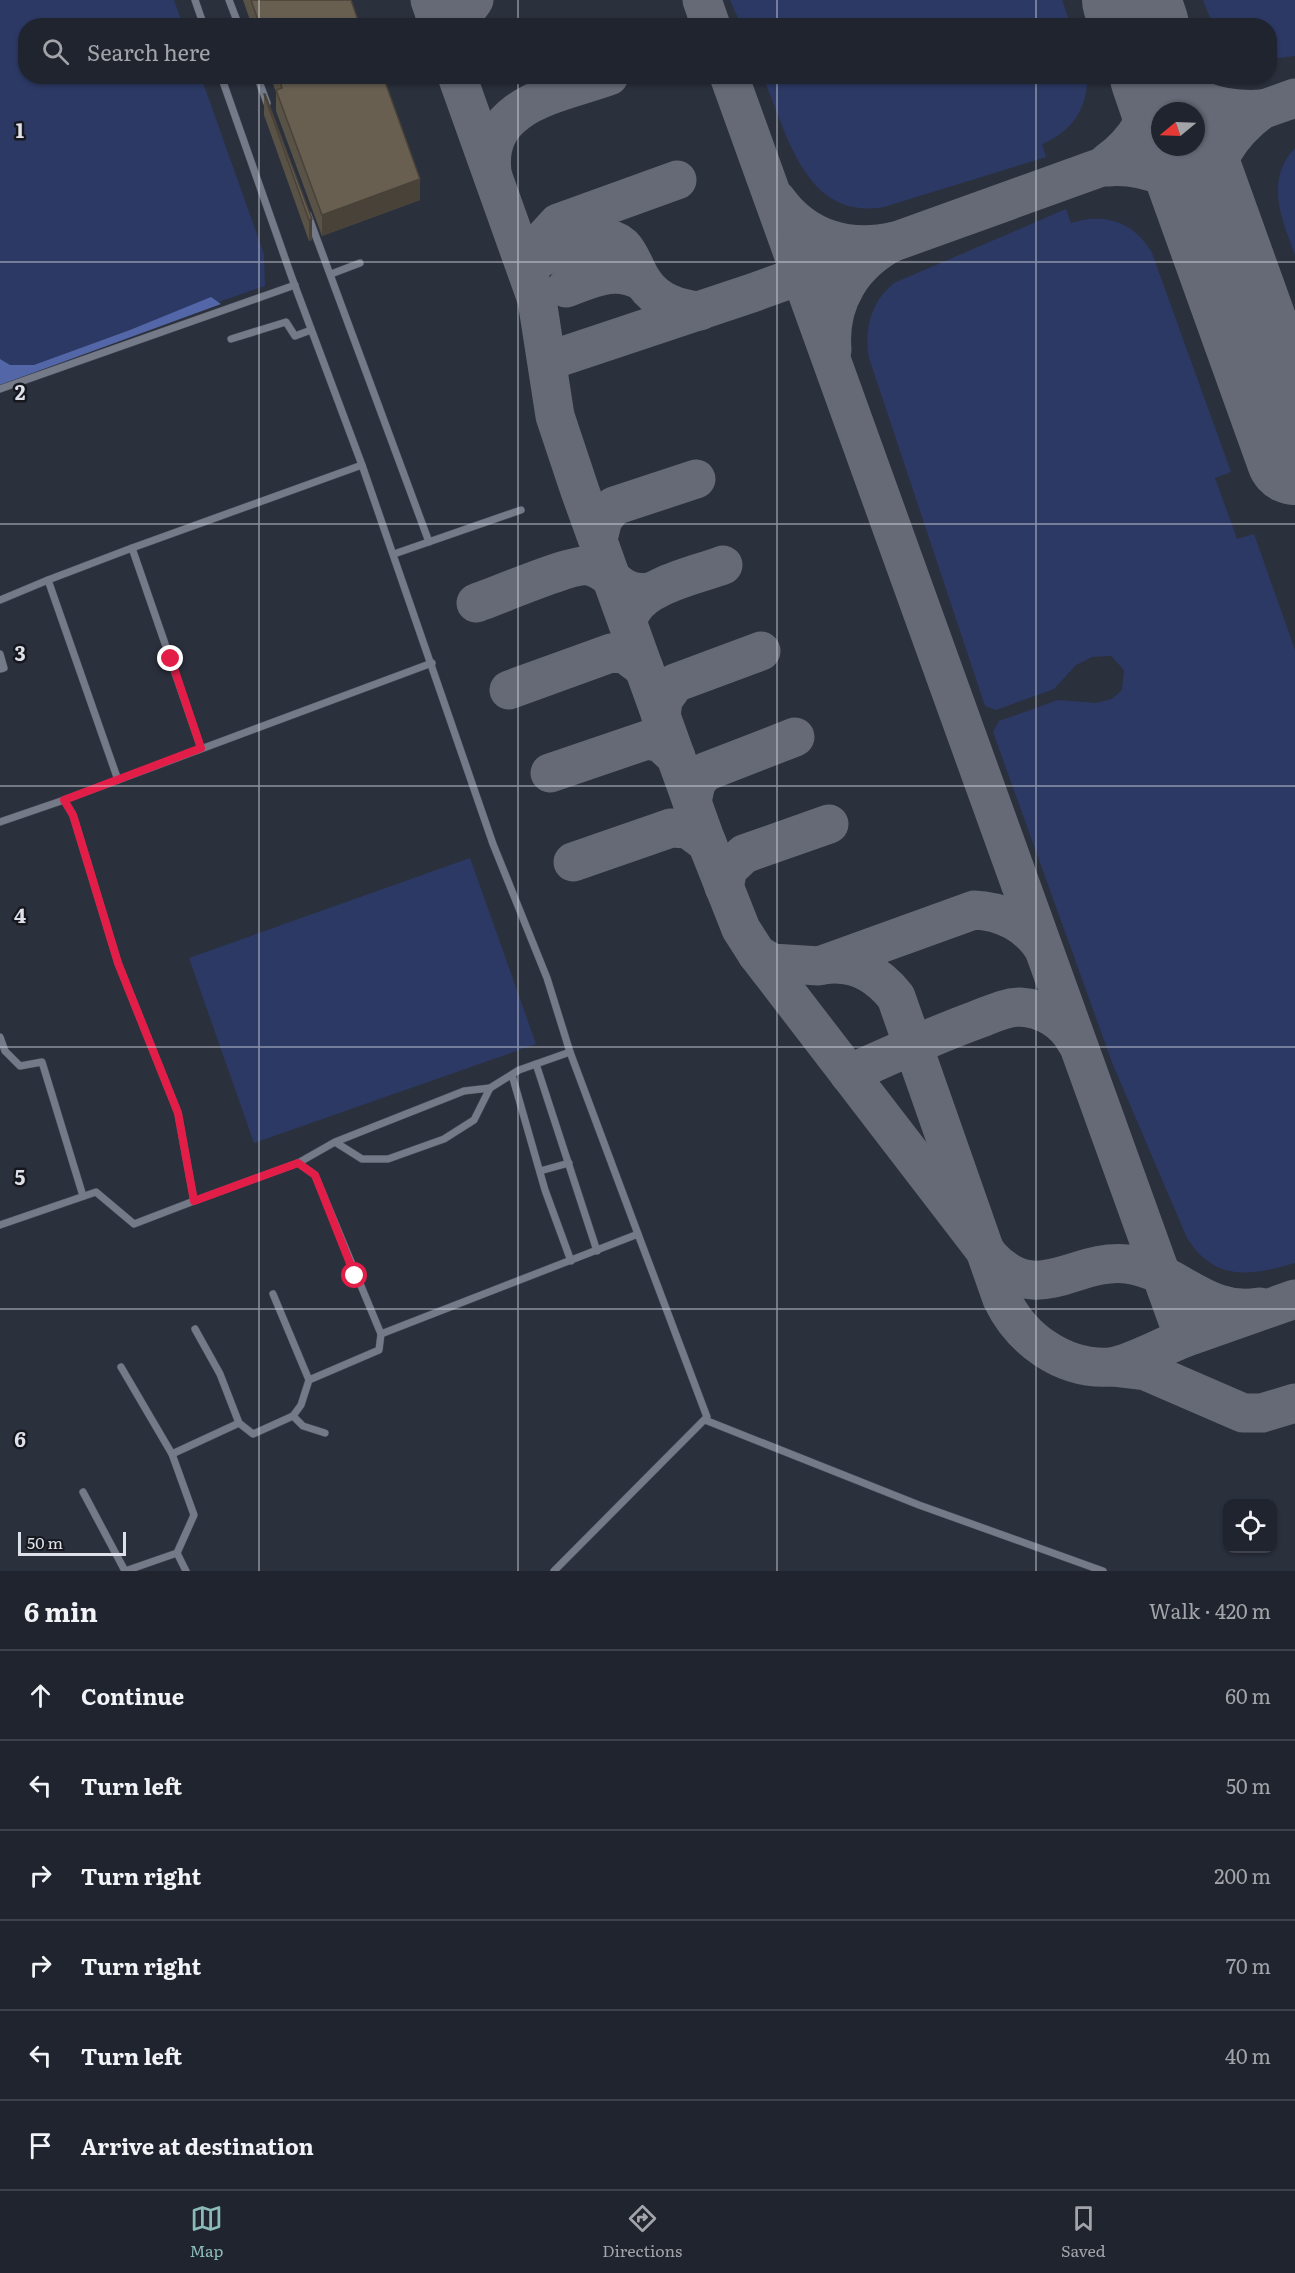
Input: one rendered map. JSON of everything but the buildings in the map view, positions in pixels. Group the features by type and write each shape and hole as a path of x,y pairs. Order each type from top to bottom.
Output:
{"lane":[{"path":"195,0 201,18"},
{"path":"229,0 236,18"},
{"path":"224,84 394,554 493,844 547,978 570,1052 707,1417 554,1571"},
{"path":"260,84 269,108"},
{"path":"304,202 429,542"},
{"path":"331,274 360,263"},
{"path":"0,389 295,285"},
{"path":"231,339 286,322 295,336 311,330"},
{"path":"0,600 132,548 362,465"},
{"path":"394,554 521,510"},
{"path":"132,548 201,748"},
{"path":"48,580 118,780"},
{"path":"0,654 4,668 0,669"},
{"path":"0,822 432,663"},
{"path":"64,800 73,815 118,963 178,1113 194,1201"},
{"path":"0,1037 10,1056 20,1066 42,1062 82,1196"},
{"path":"0,1225 96,1192 134,1224 298,1163 335,1142 464,1091 490,1088 536,1064 570,1052"},
{"path":"0,1059 10,1056"},
{"path":"536,1064 597,1251"},
{"path":"512,1075 540,1171 571,1261"},
{"path":"335,1142 362,1159 388,1159 444,1139 474,1120 490,1088"},
{"path":"298,1163 315,1175 381,1334 379,1350 309,1380"},
{"path":"540,1171 569,1163"},
{"path":"381,1334 638,1234"},
{"path":"195,1329 220,1374 239,1423 253,1434 293,1416 301,1404 309,1380 273,1294"},
{"path":"82,1492 125,1571 177,1553 194,1515 172,1454 121,1367"},
{"path":"293,1416 303,1426 325,1433"},
{"path":"705,1419 919,1505 1103,1571"},
{"path":"172,1454 239,1423"},
{"path":"177,1553 186,1571"}],"shaded area":[{"path":"0,0 174,0 180,18 18,18 18,84 203,84 264,254 265,286 0,378"},
{"path":"730,0 1062,0 1068,18 738,18"},
{"path":"1203,0 1295,0 1295,56 1277,58 1277,18 1210,18"},
{"path":"766,84 1087,84 1081,109 1076,118 1061,133 1042,144 1046,157 884,207 857,208 835,200 817,187 803,168 781,123"},
{"path":"1295,148 1295,255 1281,214 1278,187 1280,174"},
{"path":"1066,209 1071,223 1107,219 1128,227 1145,242 1152,253 1231,472 1215,478 1237,539 1254,534 1295,650 1295,1263 1264,1271 1235,1272 1222,1269 1198,1252 1187,1238 1113,1065 993,732 999,721 1058,700 1096,703 1112,699 1122,690 1124,670 1111,656 1092,657 1076,665 1054,689 996,710 985,706 869,358 868,337 871,317 886,290 894,283"},
{"path":"211,297 221,304 0,385 0,359 10,365 34,365"},
{"path":"470,858 536,1044 254,1143 189,958"}],"taxiway":[{"path":"430,0 436,18"},
{"path":"461,18 474,0"},
{"path":"702,0 708,18"},
{"path":"460,84 537,300 555,416 580,491 705,838 741,929 757,954 772,963 819,966 974,910 994,913 1013,920 1030,932 1043,948"},
{"path":"492,172 493,149 500,130 512,116 548,96 585,84"},
{"path":"732,84 1184,1338 1295,1299"},
{"path":"1108,162 1127,145 1142,125 1152,101 1156,84"},
{"path":"1172,84 1197,99 1222,107 1263,109"},
{"path":"1205,130 1295,98"},
{"path":"1206,207 1212,177 1223,152 1240,129 1263,109"},
{"path":"548,361 752,293 1151,149"},
{"path":"1107,167 1149,171 1174,182 1206,207"},
{"path":"532,267 538,245 558,223 677,180"},
{"path":"777,200 801,224 829,239 861,245 895,241 866,261 846,286 834,316 832,350"},
{"path":"525,264 581,242 609,239 617,242 628,253 639,276 655,295 676,306 700,311"},
{"path":"566,288 595,277 614,274 633,277 643,282"},
{"path":"598,539 603,519 614,506 696,479"},
{"path":"632,611 648,594 673,582 723,565"},
{"path":"476,603 550,575 587,566 596,568 629,590 649,592"},
{"path":"661,717 663,700 675,683 761,651"},
{"path":"509,690 611,653 625,654 644,668"},
{"path":"692,802 696,783 705,772 795,737"},
{"path":"550,773 647,740 661,743 676,757"},
{"path":"724,887 728,869 744,854 829,824"},
{"path":"573,862 671,828 688,829 707,843"},
{"path":"757,954 990,1257 1007,1272 1024,1279 1040,1280 1108,1264 1127,1264 1145,1268 1223,1305 1241,1308 1260,1307"},
{"path":"823,965 855,967 873,975 896,997 1002,1299 1020,1327 1032,1339 1060,1357 1093,1367 1117,1366 1184,1338"},
{"path":"849,1074 944,1033 1014,1007 1029,1008 1045,1013 1060,1022 1076,1042"},
{"path":"1112,1367 1146,1371 1243,1413 1262,1413 1295,1403"}],"runway":[{"path":"1131,0 1137,18"},
{"path":"1162,84 1168,102"},
{"path":"1187,156 1295,456"}],"route":[{"path":"171,659 201,748 64,800 73,815 118,963 178,1113 194,1201 298,1163 315,1175 355,1276"}]}
